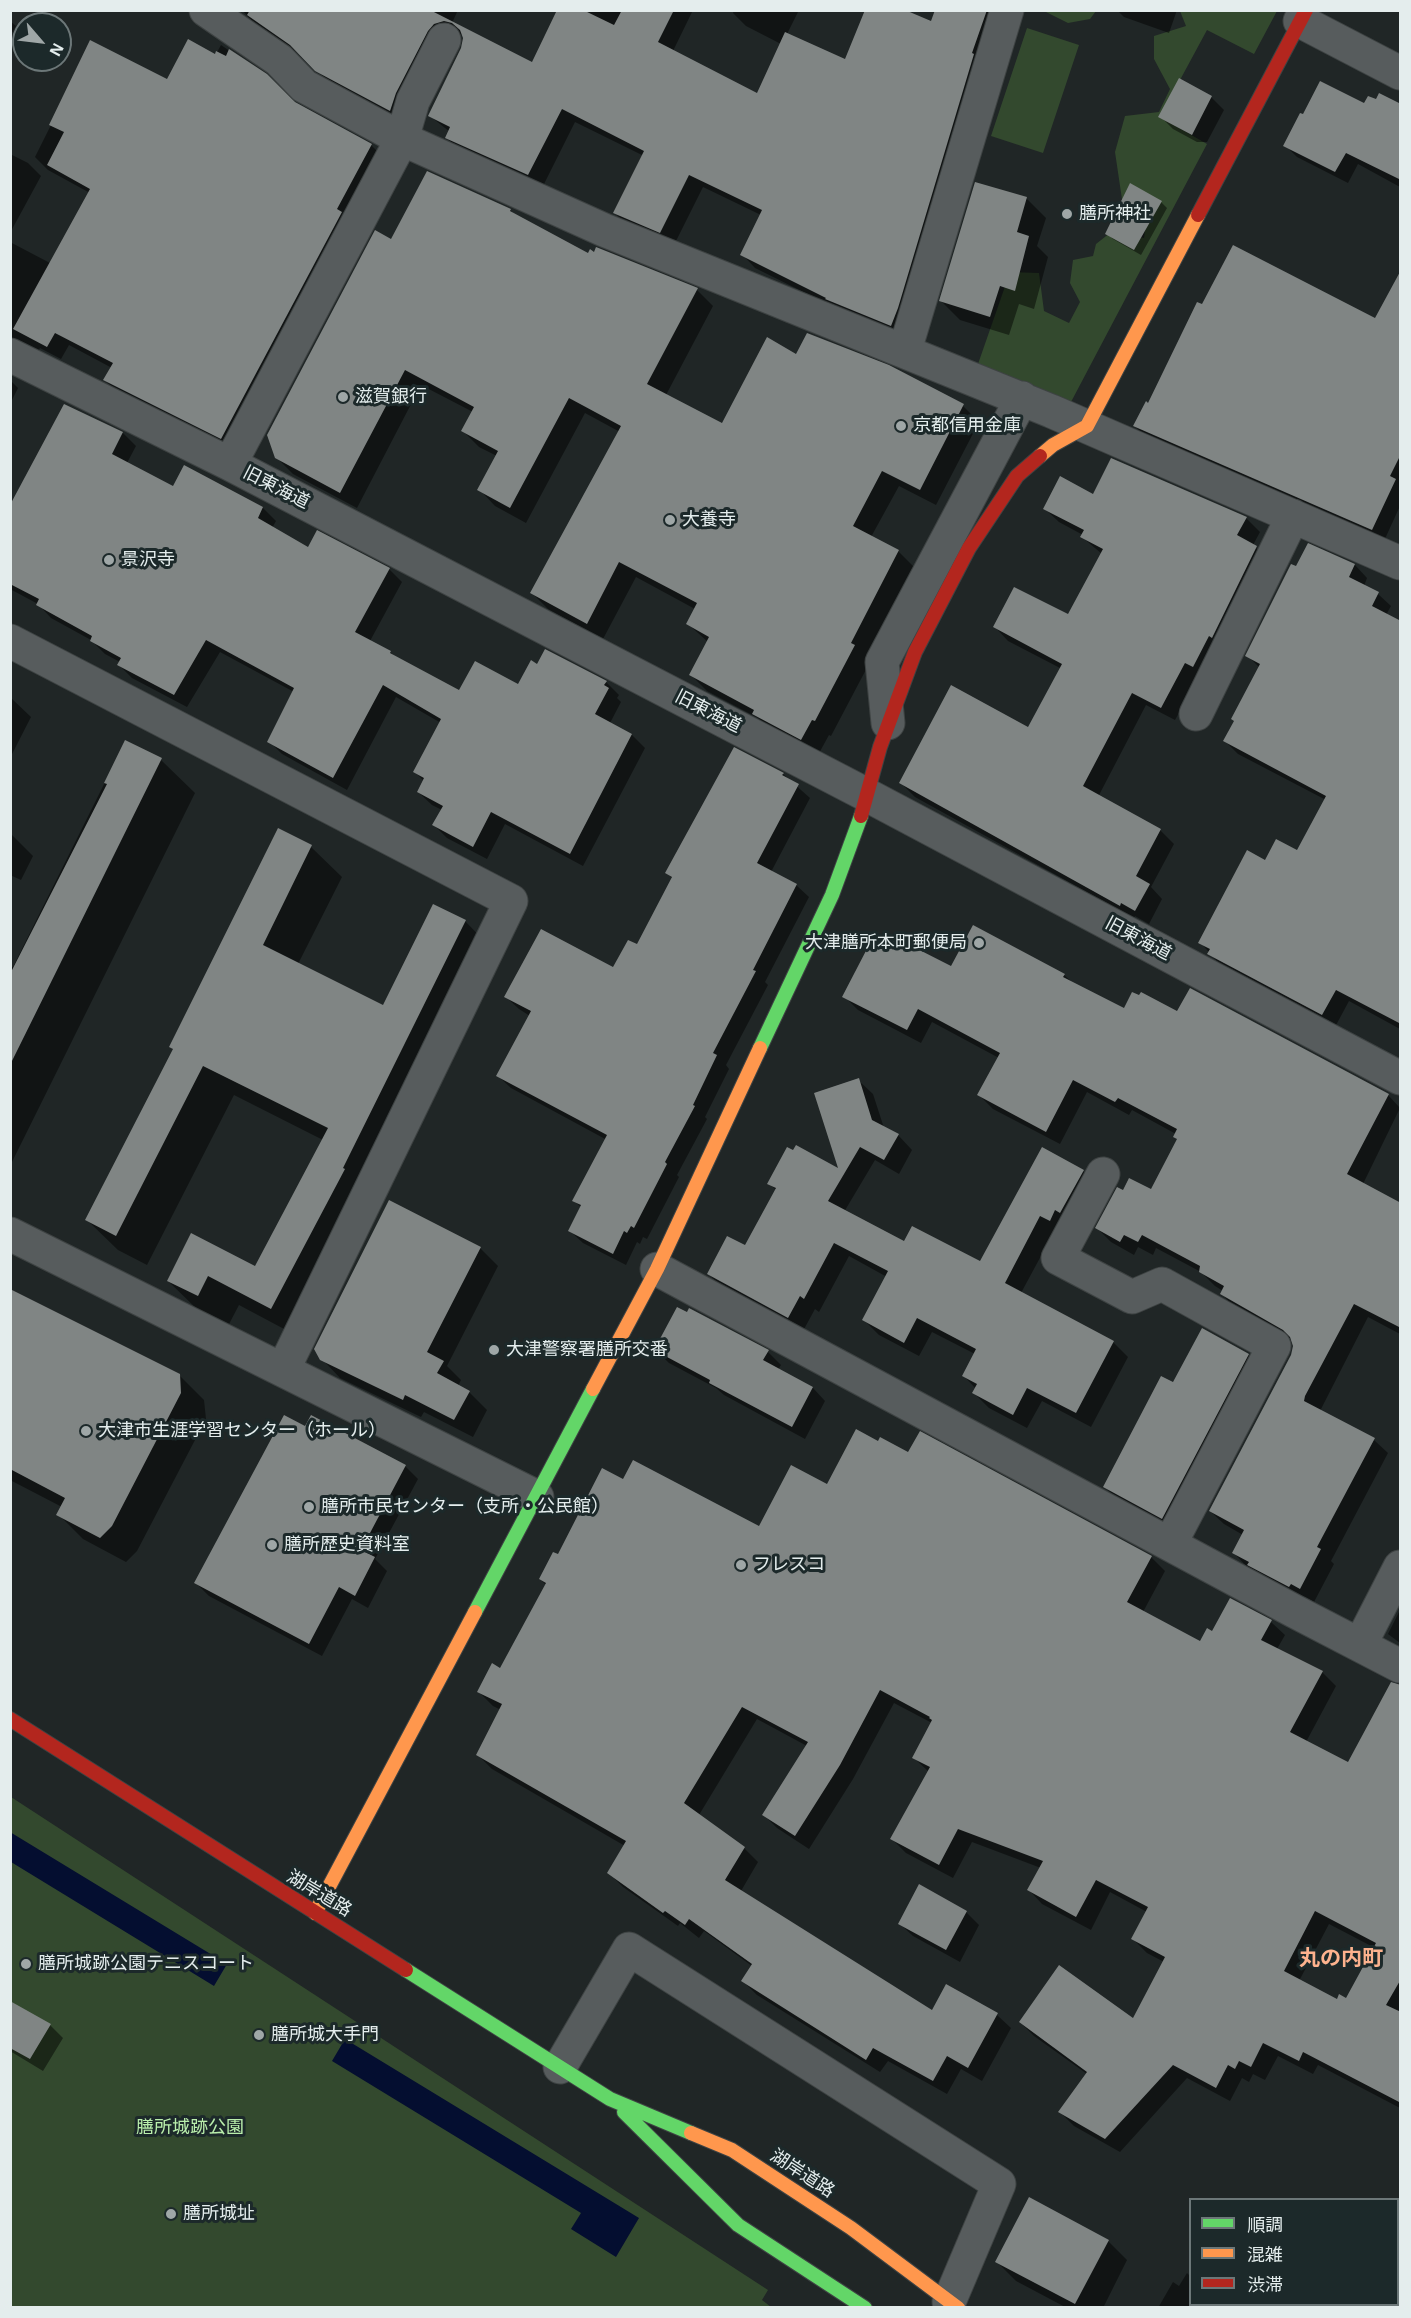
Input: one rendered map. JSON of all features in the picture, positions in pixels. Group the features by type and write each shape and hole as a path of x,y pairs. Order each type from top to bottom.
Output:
{"street":[{"path":"206,10 279,60 304,86 402,139 604,231 1022,398 1293,516 1399,558"},
{"path":"905,350 1007,10"},
{"path":"315,1912 657,1269 832,895 855,836 865,794 888,723 920,642 969,548 1017,476 1053,445 1087,426 1303,16 1401,73"},
{"path":"230,464 402,139 413,101 444,40"},
{"name":"旧東海道","path":"10,355 230,464 865,794 1401,1078"},
{"path":"888,723 882,662 1022,398"},
{"path":"1196,714 1293,516"},
{"path":"10,641 511,901 283,1370"},
{"path":"1103,1174 1059,1258 1132,1297 1162,1284 1274,1346 1170,1544"},
{"path":"10,1234 537,1497"},
{"path":"657,1269 1401,1666"},
{"path":"1360,1645 1401,1567"},
{"name":"湖岸道路","path":"10,1719 610,2098 732,2150 851,2228 953,2305"},
{"path":"560,2067 629,1949 999,2184 953,2305"},
{"name":"湖岸道路","path":"610,2098 738,2225 865,2307"}],"green space":[{"path":"1044,11 1096,11 1090,19 1068,23"},
{"path":"1180,11 1277,11 1254,54 1207,30 1160,117 1207,144 1071,402 978,364 1010,272 1039,273 1044,311 1069,323 1080,302 1070,283 1073,260 1093,256 1096,244 1115,229 1144,238 1147,214 1123,206 1115,152 1125,116 1159,112 1170,89 1154,59 1154,36 1186,26"},
{"path":"1027,28 1079,45 1043,153 991,136"},
{"name":"膳所城跡公園","path":"11,1797 768,2290 762,2300 771,2307 11,2308"}],"water":[{"path":"10,1832 227,1964 214,1986 11,1862"},
{"path":"345,2039 639,2218 616,2257 571,2229 581,2213 332,2061"}],"building":[{"path":"250,10 430,10 532,62 557,10 583,10 614,25 622,10 674,10 658,42 757,93 785,32 845,59 865,10 905,10 931,21 935,10 987,10 972,53 974,54 891,326 825,299 740,255 762,210 689,175 660,233 613,213 644,151 562,109 528,175 445,138 450,127 428,116 461,48 463,38 460,30 452,23 444,21 434,24 428,31 396,93 390,111 315,71 290,45 247,15"},
{"path":"188,39 215,54 216,51 226,56 229,49 267,74 295,102 372,144 337,209 342,212 221,439 103,380 113,363 55,333 47,347 13,329 90,189 47,165 64,132 49,125 90,40 167,79"},
{"path":"1179,78 1212,96 1192,135 1158,117"},
{"path":"1320,81 1364,103 1368,96 1376,99 1379,93 1401,104 1401,180 1346,153 1335,172 1283,146"},
{"path":"427,171 511,209 510,211 588,253 590,249 594,252 596,247 698,288 647,384 722,423 767,337 796,354 807,333 889,365 964,404 920,490 882,471 853,526 899,550 851,643 855,645 815,721 812,720 801,740 752,714 754,710 689,675 709,637 686,624 697,603 619,562 587,624 530,593 621,426 569,398 510,508 477,490 498,451 461,431 474,407 405,370 340,493 275,458 267,435 375,230 391,239"},
{"path":"975,182 1027,197 1017,232 1029,236 1015,291 1000,286 990,317 939,301"},
{"path":"1130,183 1162,201 1134,250 1105,234"},
{"path":"1233,245 1375,318 1401,270 1401,454 1390,476 1396,479 1372,530 1133,426 1146,401 1148,403 1197,302 1202,304"},
{"path":"64,404 123,432 112,454 173,486 184,465 263,507 258,518 308,547 317,530 390,568 355,632 459,690 475,661 518,684 531,660 537,664 545,649 607,681 604,685 609,688 595,714 632,734 570,854 491,812 473,847 432,825 443,806 417,792 424,778 413,772 441,719 383,685 333,778 267,742 294,688 206,640 174,695 117,665 121,658 90,641 92,636 36,605 39,599 10,584 10,505"},
{"path":"1111,458 1247,517 1237,535 1257,546 1212,638 1209,636 1193,667 1185,663 1161,708 1132,693 1083,786 1161,829 1136,876 1150,884 1135,911 1121,903 1120,906 899,783 951,685 1028,727 1062,664 993,627 1014,587 1068,614 1103,549 1080,537 1084,530 1043,509 1060,476 1093,494"},
{"path":"1308,543 1355,564 1349,577 1379,592 1372,606 1401,621 1401,1024 1336,990 1322,1015 1207,954 1210,949 1198,943 1247,850 1265,860 1276,839 1297,850 1326,796 1223,741 1234,721 1231,719 1260,664 1245,656 1291,564 1296,566"},
{"path":"125,740 162,758 10,1065 10,974 107,784 104,783"},
{"path":"734,747 784,773 782,775 799,784 757,863 797,884 753,970 756,971 713,1053 717,1055 693,1105 695,1106 665,1162 667,1164 634,1228 631,1226 627,1233 624,1231 613,1254 568,1231 581,1205 572,1201 607,1135 496,1076 531,1011 504,997 541,929 613,967 628,940 637,944 672,877 665,873"},
{"path":"278,828 312,845 263,945 383,1005 433,904 466,920 343,1168 345,1169 271,1309 208,1276 198,1296 167,1281 191,1233 255,1266 328,1128 203,1066 116,1236 85,1220 173,1049 169,1047"},
{"path":"973,925 1065,974 1063,977 1124,1008 1132,992 1139,995 1141,992 1177,1011 1190,988 1389,1094 1347,1174 1401,1203 1401,1328 1354,1304 1305,1396 1304,1401 1375,1438 1317,1547 1321,1549 1300,1589 1291,1584 1289,1587 1247,1565 1249,1562 1232,1553 1244,1530 1209,1511 1291,1355 1293,1346 1290,1337 1283,1330 1220,1294 1224,1286 1199,1272 1200,1266 1142,1235 1138,1242 1124,1235 1120,1242 1095,1228 1117,1187 1123,1190 1129,1178 1151,1189 1177,1139 1173,1137 1177,1129 1118,1098 1115,1102 1073,1080 1046,1132 977,1095 1000,1053 918,1009 907,1030 842,997 869,945 890,935 951,966"},
{"path":"859,1078 872,1120 899,1134 884,1160 860,1147 828,1201 904,1241 912,1226 980,1261 1042,1147 1084,1170 1060,1213 1055,1210 1050,1221 1040,1216 1005,1283 1114,1341 1076,1413 1027,1388 1013,1415 972,1393 977,1384 962,1376 976,1349 917,1318 904,1343 862,1320 888,1271 834,1243 804,1299 800,1296 788,1318 707,1274 727,1236 745,1245 776,1188 767,1184 787,1147 793,1150 796,1145 838,1168 814,1093"},
{"path":"389,1200 481,1247 427,1352 444,1361 437,1373 470,1391 454,1420 405,1395 403,1400 320,1360 314,1349"},
{"name":"大津市生涯学習センター（ホール）","path":"10,1289 180,1374 181,1393 112,1526 100,1538 56,1515 65,1498 10,1469"},
{"path":"677,1307 687,1312 689,1308 769,1350 763,1360 813,1387 792,1427 709,1383 710,1380 654,1350"},
{"path":"1202,1328 1249,1354 1162,1519 1103,1487 1161,1376 1173,1382"},
{"name":"膳所市民センター（支所・公民館）","path":"284,1415 305,1426 311,1415 406,1465 361,1550 375,1557 355,1596 339,1587 309,1644 194,1583"},
{"path":"856,1429 878,1441 880,1437 908,1452 920,1431 1152,1556 1127,1602 1200,1641 1207,1628 1212,1631 1230,1598 1272,1620 1261,1640 1323,1671 1290,1732 1348,1762 1391,1682 1401,1685 1401,1979 1386,2005 1401,2012 1401,2103 1303,2052 1299,2061 1263,2043 1251,2067 1239,2061 1235,2069 1228,2065 1216,2088 1173,2065 1105,2139 1058,2112 1087,2072 1019,2022 1059,1965 1133,2018 1165,1957 1131,1939 1148,1907 1096,1880 1076,1917 1027,1890 1043,1861 958,1829 939,1865 890,1839 930,1767 912,1758 932,1720 880,1690 840,1765 795,1836 762,1815 808,1742 742,1707 684,1803 745,1847 725,1880 932,2010 946,1984 998,2013 968,2068 947,2056 933,2081 873,2048 866,2060 741,1981 752,1964 689,1919 685,1925 665,1911 663,1913 607,1873 626,1841 476,1755 502,1704 477,1692 492,1663 500,1668 546,1583 539,1579 553,1552 558,1554 602,1468 623,1479 633,1460 759,1526 791,1465 827,1484","holes":["1315,1911 1376,1943 1346,1998 1339,1994 1337,1999 1284,1971"]},
{"path":"919,1884 967,1911 946,1950 898,1924"},
{"path":"10,2001 51,2024 30,2059 10,2048"},
{"path":"1029,2197 1109,2240 1075,2304 995,2262"}],"traffic: fast":[{"path":"760,1048 832,895 861,816"},
{"path":"475,1612 593,1389"},
{"path":"406,1970 610,2099 691,2133"},
{"path":"624,2112 738,2225 865,2308"}],"traffic: slow":[{"path":"1040,456 1053,445 1087,426 1198,215"},
{"path":"593,1389 657,1269 760,1048"},
{"path":"315,1913 475,1612"},
{"path":"691,2133 732,2150 851,2228 958,2308"}],"traffic: jam":[{"path":"1198,215 1306,10"},
{"path":"861,816 880,747 915,652 969,548 1017,476 1040,456"},
{"path":"10,1719 406,1970"}],"place":[{"name":"膳所神社","path":"1067,214"},
{"name":"滋賀銀行","path":"343,397"},
{"name":"京都信用金庫","path":"901,426"},
{"name":"大養寺","path":"670,520"},
{"name":"景沢寺","path":"109,560"},
{"name":"大津膳所本町郵便局","path":"979,943"},
{"name":"大津警察署膳所交番","path":"494,1350"},
{"name":"大津市生涯学習センター（ホール）","path":"86,1431"},
{"name":"膳所市民センター（支所・公民館）","path":"309,1507"},
{"name":"膳所歴史資料室","path":"272,1545"},
{"name":"フレスコ","path":"741,1565"},
{"name":"膳所城跡公園テニスコート","path":"26,1964"},
{"name":"膳所城大手門","path":"259,2035"},
{"name":"膳所城址","path":"171,2214"}],"district":[{"name":"丸の内町","path":"1341,1959"}]}
